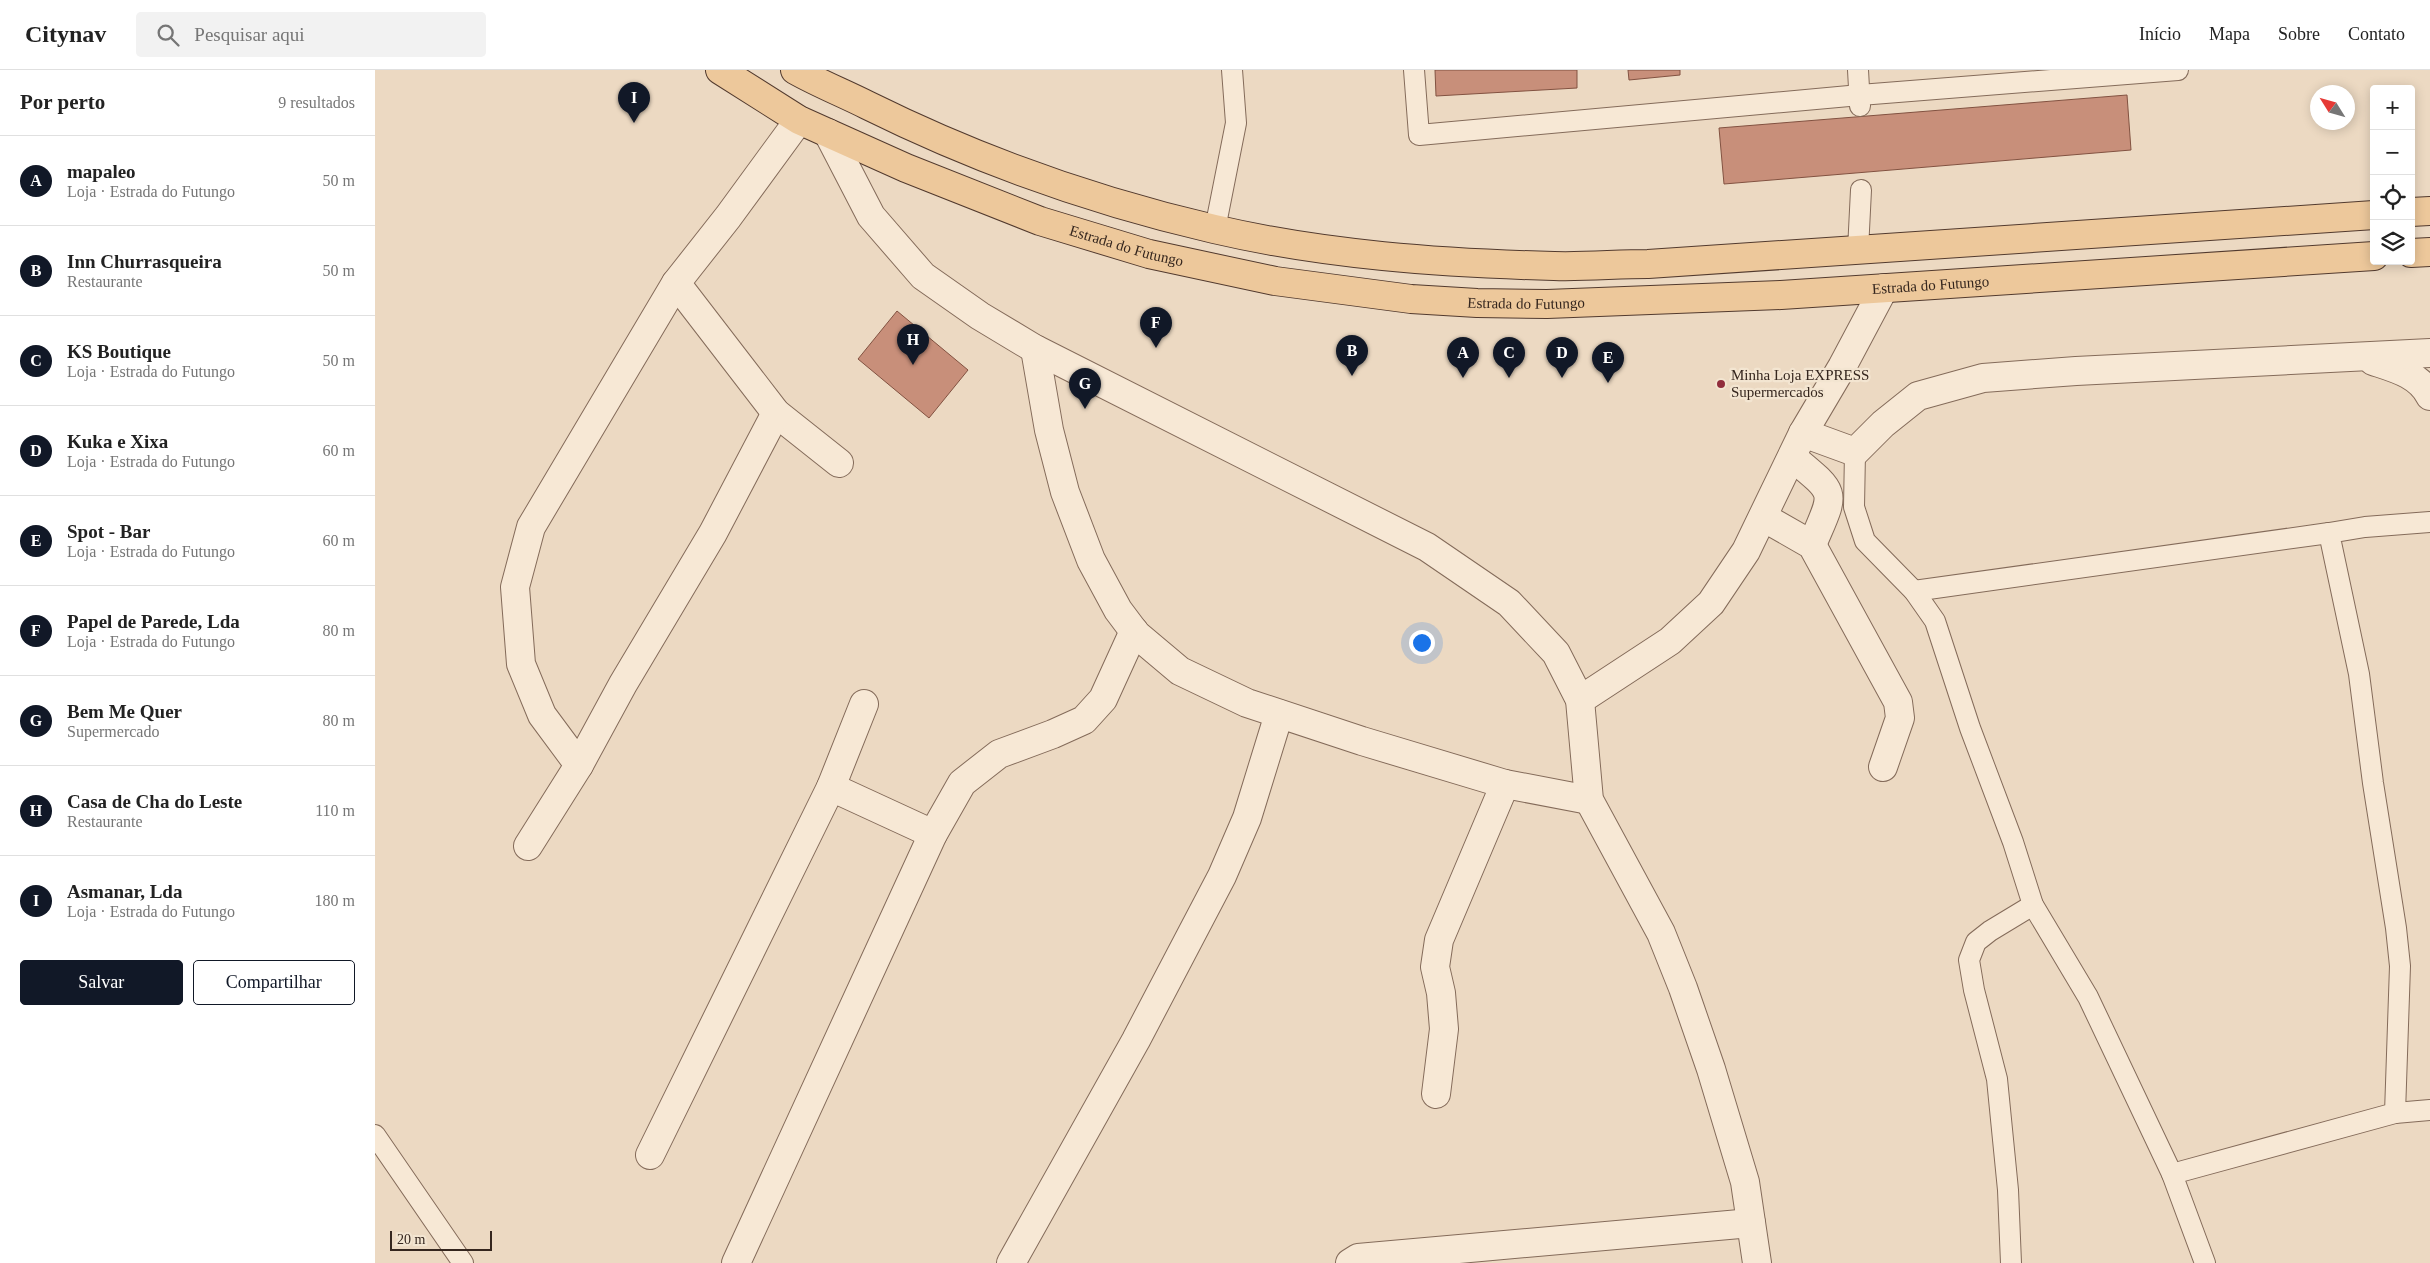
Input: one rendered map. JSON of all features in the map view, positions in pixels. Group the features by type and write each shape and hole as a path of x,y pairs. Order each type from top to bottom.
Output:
{"main road":[{"name":"Estrada do Futungo","path":"720,70 799,120 906,168 1040,221 1149,254 1275,281 1411,299 1529,304 1781,295 2370,256"},
{"path":"799,71 923,133 990,161 1057,185 1215,230 1317,248 1372,255 1556,266 1648,264 2370,214"},
{"path":"2415,212 2430,211"},
{"path":"2415,254 2430,252"}],"street":[{"path":"579,764 542,715 521,664 515,587 531,527 676,284 729,217 799,120"},
{"path":"829,133 871,216 923,276 980,316 1035,349 1427,547 1509,604 1555,653 1580,700 1589,800 1661,933 1683,988 1711,1069 1745,1182 1757,1263"},
{"path":"676,284 776,413 839,464"},
{"path":"1580,700 1670,641 1711,603 1746,551 1797,445 1843,367 1884,288"},
{"path":"1035,349 1049,430 1065,492 1091,560 1118,610 1134,631 1180,671 1247,703 1279,714 1505,784 1589,800"},
{"path":"1797,445 1855,452 1883,424 1918,396 1983,378 2430,353"},
{"path":"2359,356 2403,370 2426,388 2430,396"},
{"path":"528,846 579,764 623,684 713,533 776,413"},
{"path":"1797,445 1829,493 1829,503 1812,545"},
{"path":"1763,517 1812,545 1898,702 1900,718 1883,767"},
{"path":"736,1263 933,834 962,783 999,754 1084,720 1103,699 1134,631"},
{"path":"650,1155 831,787 864,704"},
{"path":"1011,1263 1136,1040 1222,876 1247,818 1279,714"},
{"path":"1435,1094 1444,1029 1441,993 1435,967 1439,940 1505,784"},
{"path":"831,787 933,834"},
{"path":"1350,1263 1358,1258 1751,1223"}],"lane":[{"path":"1215,230 1236,123 1232,70"},
{"path":"1413,70 1419,135 1860,101 2178,70"},
{"path":"1858,70 1860,101"},
{"path":"1858,250 1861,190"},
{"path":"1855,452 1854,507 1865,541 1915,591 1935,621 1970,728 2013,842 2033,905 2088,997 2173,1174 2205,1263"},
{"path":"1915,591 2365,527 2430,522"},
{"path":"2329,533 2359,674 2373,783 2396,928 2400,966 2395,1113"},
{"path":"2011,1263 2008,1190 1997,1079 1974,990 1969,960 1976,942 1990,931 2033,905"},
{"path":"2173,1174 2395,1113 2430,1110"},
{"path":"375,1135 463,1263"}],"building":[{"path":"1435,70 1577,70 1577,88 1436,96"},
{"path":"1628,70 1680,70 1680,75 1629,80"},
{"path":"2127,95 2131,150 1724,184 1719,128"},
{"path":"897,311 968,370 929,418 858,359"}],"place":[{"name":"Asmanar, Lda","path":"634,123"},
{"name":"Papel de Parede, Lda","path":"1156,348"},
{"name":"Casa de Cha do Leste","path":"913,365"},
{"name":"Inn Churrasqueira","path":"1352,376"},
{"name":"mapaleo","path":"1463,378"},
{"name":"KS Boutique","path":"1509,378"},
{"name":"Kuka e Xixa","path":"1562,378"},
{"name":"Spot - Bar","path":"1608,383"},
{"name":"Minha Loja EXPRESS Supermercados","path":"1721,384"},
{"name":"Bem Me Quer","path":"1085,409"}]}
